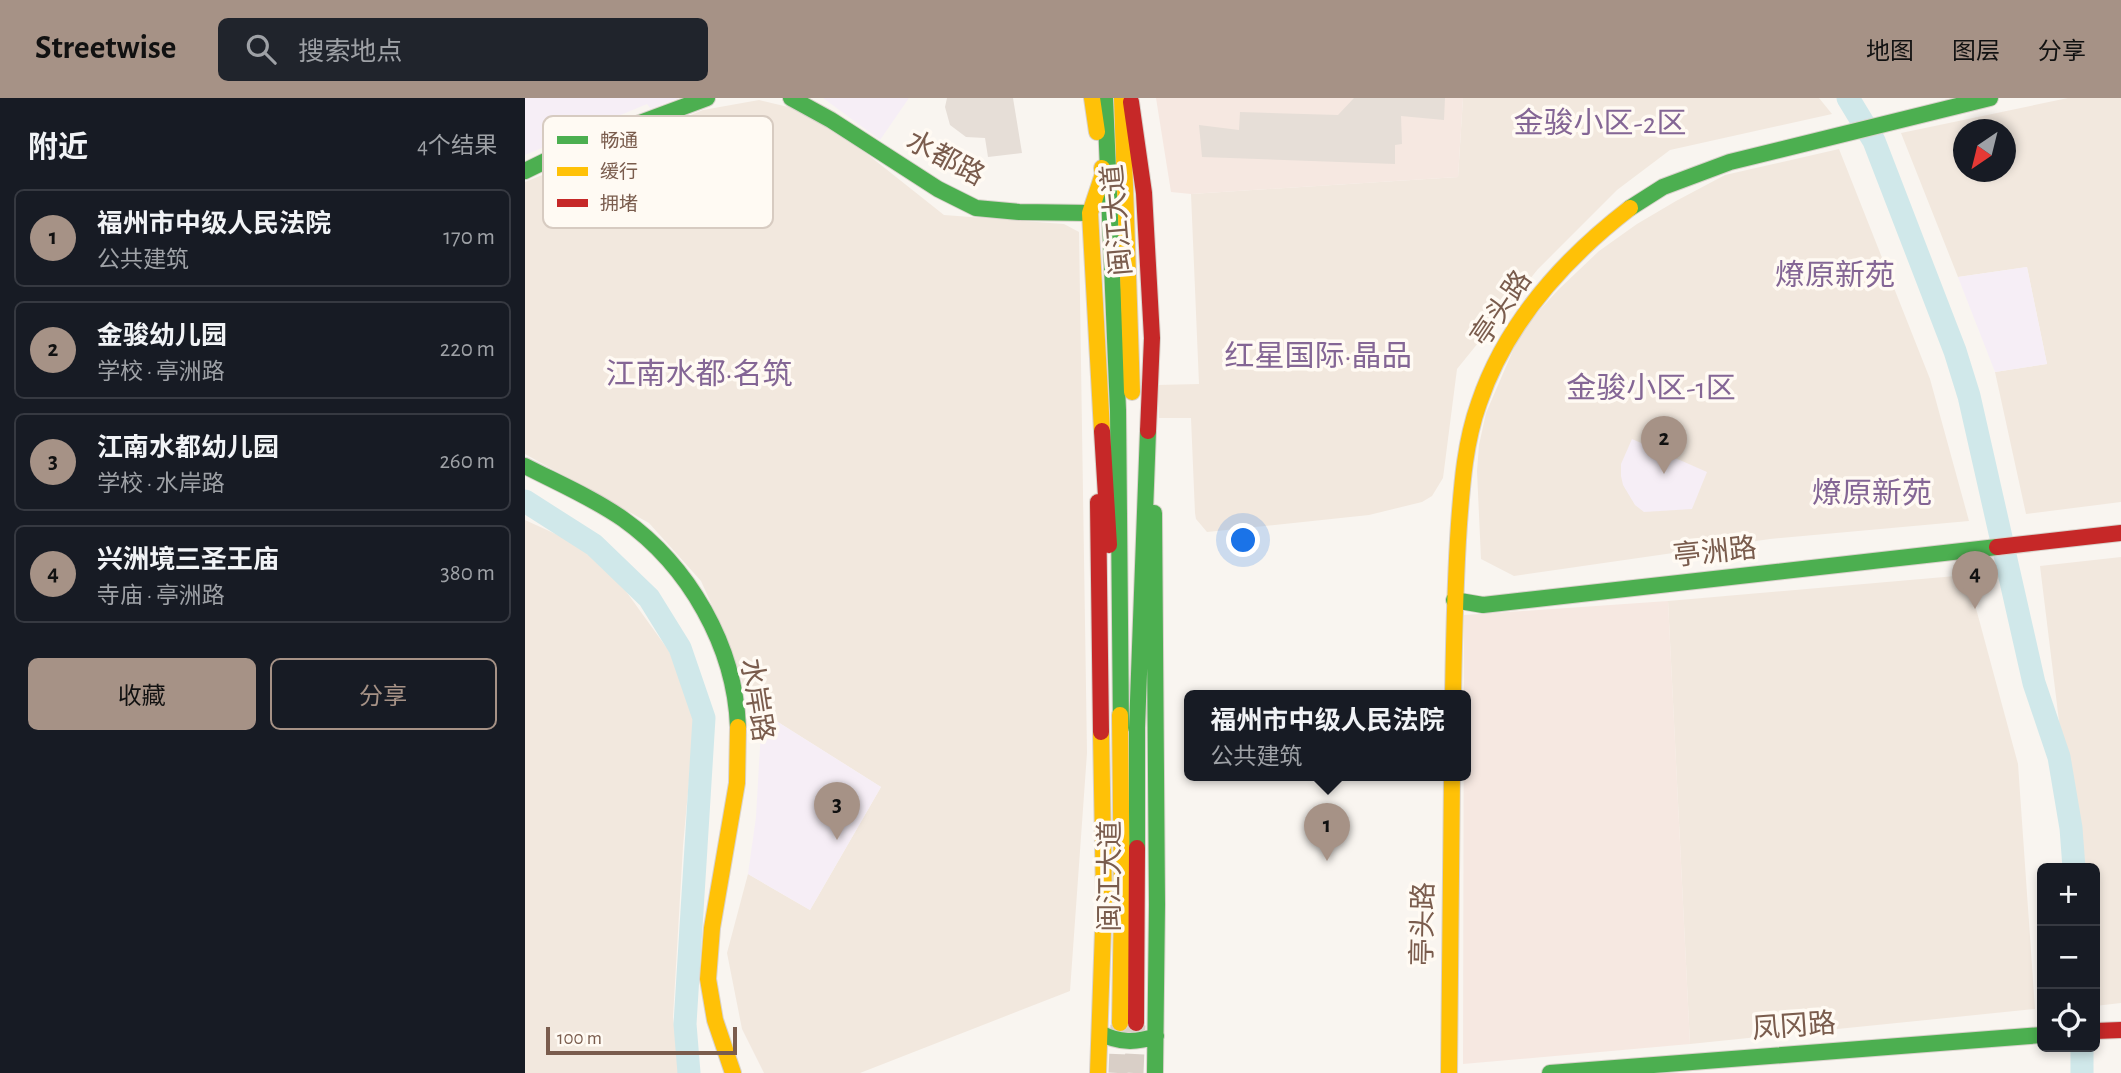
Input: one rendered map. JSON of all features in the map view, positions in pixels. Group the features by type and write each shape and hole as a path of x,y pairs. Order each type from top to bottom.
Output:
{"main road":[{"path":"659,116 707,98"},
{"name":"水都路","path":"791,98 831,120 938,189 976,208 1019,212 1090,213"},
{"name":"闽江大道","path":"1092,98 1103,174 1090,213 1095,334"},
{"path":"1105,98 1106,163 1125,410 1129,728"},
{"path":"1122,98 1132,337 1125,410"},
{"name":"闽江大道","path":"1130,98 1144,193 1152,338"},
{"name":"亭头路","path":"1453,690 1454,600 1462,478 1472,425 1489,377 1512,333 1532,303 1560,270 1637,202 1653,192 1716,166 1990,98"},
{"path":"525,171 543,162"},
{"path":"1095,334 1129,728"},
{"path":"1095,334 1104,901 1098,1073"},
{"path":"1129,728 1152,338"},
{"path":"1152,338 1157,891 1155,1073"},
{"name":"水岸路","path":"525,466 626,520 665,557 696,596 717,635 725,658 739,719 739,758 707,968 712,1006 733,1073"},
{"name":"亭洲路","path":"1454,600 1483,605 2121,533"},
{"name":"闽江大道","path":"1128,1023 1129,728"},
{"name":"亭头路","path":"1449,1073 1452,781"},
{"path":"1100,1034 1114,1041 1140,1042 1156,1036"},
{"name":"凤冈路","path":"1550,1073 2037,1035"}],"shaded area":[{"path":"525,98 679,98 651,109 647,104 618,116 543,116 543,147 525,155"},
{"path":"823,98 909,98 880,140"},
{"path":"1156,98 1463,98 1458,177 1191,194 1171,192"},
{"name":"红星国际·晶品","path":"1463,98 1819,98 1832,114 1670,150 1617,190 1538,269 1457,369 1443,478 1432,496 1422,502 1369,515 1207,532 1196,519 1195,513 1191,418 1159,418 1157,385 1199,384 1191,194 1458,177"},
{"path":"2068,98 2121,98 2121,502 2026,514 1995,372 2047,364 2027,267 1958,277 1901,133 1953,122 1953,182 2016,182 2016,119 1968,119"},
{"name":"江南水都·名筑","path":"759,100 801,110 857,146 944,215 1064,224 1079,232 1087,753 1070,991 860,1073 764,1073 742,1029 727,953 748,874 810,910 881,787 762,712 746,693 725,634 701,581 649,523 525,454 525,182 543,175 543,228 773,228 773,116 688,116 703,110"},
{"path":"1839,149 1930,379 1969,521 1770,539 1514,576 1481,559 1477,471 1486,413 1520,334 1535,315 1599,251 1676,201 1725,175"},
{"path":"2027,267 2047,364 1995,372 1958,277"},
{"path":"1632,439 1707,472 1692,509 1644,512 1635,505 1623,485 1621,476 1621,464"},
{"path":"525,520 571,541 615,576 669,651 695,715 683,846 673,1017 680,1073 525,1073"},
{"path":"2121,557 2121,1003 2100,1005 2100,863 2076,863 2040,566"},
{"path":"1967,575 2018,764 2035,1009 1690,1044 1668,601"},
{"path":"1668,601 1690,1044 1463,1064 1464,781 1471,781 1471,690 1464,690 1464,615"},
{"path":"762,712 881,787 810,910 748,874 756,817"}],"building":[{"path":"947,98 1013,98 1022,153 988,157 985,138 966,137 950,125 945,107"},
{"path":"1354,98 1445,98 1444,120 1401,116 1402,144 1395,145 1395,164 1202,157 1199,125 1239,130 1240,112 1338,115"}],"waterway":[{"path":"1848,98 1874,141 1955,351 1969,396 2034,683 2059,757 2071,828 2074,863"},
{"path":"525,501 594,545 649,598 680,648 704,718 685,1024 689,1073"},
{"path":"2082,1052 2082,1073"}],"tunnel":[{"path":"1118,1073 1120,1024"},
{"path":"1134,1073 1136,1025"}],"traffic: fast":[{"path":"659,116 707,98"},
{"path":"791,98 831,120 938,189 976,208 1019,212 1090,213"},
{"path":"1105,98 1118,410 1121,728"},
{"path":"1630,208 1663,187 1730,162 1990,98"},
{"path":"525,171 543,162"},
{"path":"1137,848 1137,728 1148,431"},
{"path":"525,466 612,511 647,538 688,584 718,638 735,697 738,727"},
{"path":"1154,513 1157,904 1155,1073"},
{"path":"1454,600 1483,605 1997,547"},
{"path":"1100,1033 1128,1041 1156,1036"},
{"path":"1550,1073 2037,1035"}],"traffic: slow":[{"path":"1092,98 1097,132"},
{"path":"1122,98 1132,392"},
{"path":"1102,168 1103,174 1090,213 1102,431"},
{"path":"1453,690 1461,494 1467,448 1479,403 1505,346 1540,295 1582,249 1630,208"},
{"path":"1120,715 1120,1023"},
{"path":"733,1073 715,1020 708,979 712,928 737,783 738,727"},
{"path":"1098,1073 1104,901 1101,732"},
{"path":"1449,1073 1452,781"}],"traffic: jam":[{"path":"1131,102 1144,193 1152,338 1148,431"},
{"path":"1102,431 1109,545"},
{"path":"1098,502 1101,732"},
{"path":"1997,547 2121,533"},
{"path":"1136,1023 1137,848"},
{"path":"2100,1031 2121,1030"}],"place":[{"name":"金骏幼儿园","path":"1664,474"},
{"name":"兴洲境三圣王庙","path":"1975,609"},
{"name":"江南水都幼儿园","path":"837,840"},
{"name":"福州市中级人民法院","path":"1327,861"}],"district":[{"name":"金骏小区-2区","path":"1600,124"},
{"name":"燎原新苑","path":"1835,276"},
{"name":"红星国际·晶品","path":"1318,357"},
{"name":"江南水都·名筑","path":"699,375"},
{"name":"金骏小区-1区","path":"1651,389"},
{"name":"燎原新苑","path":"1872,494"}]}
